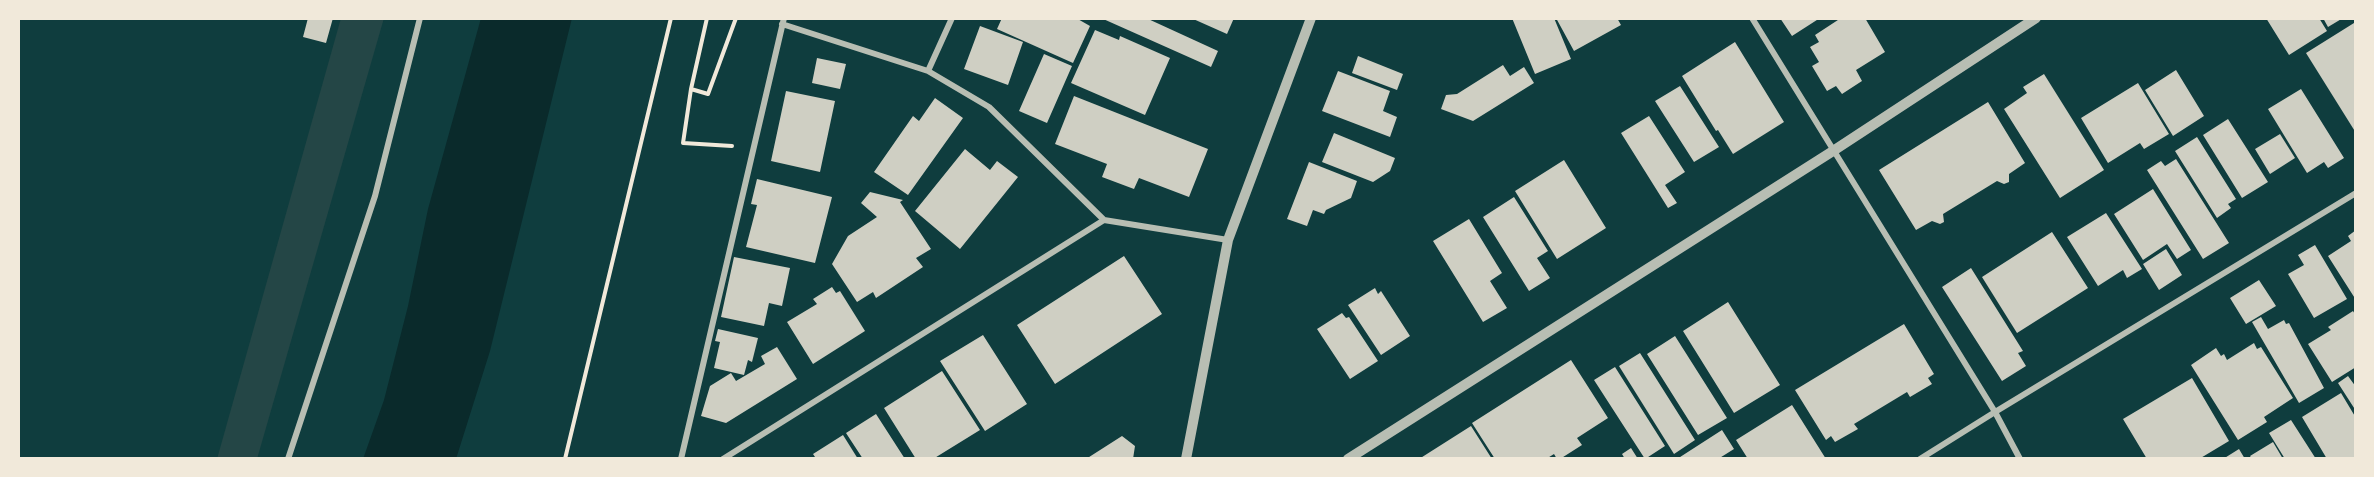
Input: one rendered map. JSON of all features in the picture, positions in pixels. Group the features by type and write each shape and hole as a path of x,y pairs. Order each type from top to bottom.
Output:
{"street":[{"path":"288,459 375,196 420,18"},
{"path":"928,71 952,18"},
{"path":"1186,459 1228,240 1311,18"},
{"path":"1752,18 1995,412 2020,459"},
{"path":"1348,459 1833,151 2036,18"},
{"path":"681,459 783,21 928,71 989,107 1104,220 1228,240"},
{"path":"1920,459 2356,193"},
{"path":"723,459 1104,220"}],"path":[{"path":"564,459 671,18"},
{"path":"707,18 683,143 753,148"},
{"path":"692,89 708,94 736,18"}],"shaded area":[{"path":"341,18 384,18 257,459 217,459"},
{"path":"481,18 572,18 490,351 456,459 363,459 384,400 408,306 428,209"}],"building":[{"path":"308,18 333,18 326,43 303,37"},
{"path":"1002,18 1076,18 1090,26 1073,63 997,29"},
{"path":"1101,18 1146,18 1218,51 1211,67"},
{"path":"1191,18 1234,18 1227,34"},
{"path":"1512,18 1554,18 1571,59 1535,74"},
{"path":"1556,18 1617,18 1621,25 1574,51"},
{"path":"1780,18 1820,18 1792,36"},
{"path":"1841,18 1865,18 1885,52 1856,70 1862,81 1842,94 1836,86 1827,91 1812,66 1819,62 1810,47 1819,42 1815,35"},
{"path":"2266,18 2319,18 2327,31 2289,55"},
{"path":"2323,18 2343,18 2328,27"},
{"path":"2354,23 2356,26 2356,133 2306,53"},
{"path":"980,26 1023,42 1008,85 964,69"},
{"path":"1095,30 1119,40 1120,36 1170,58 1145,115 1071,83"},
{"path":"1735,42 1784,122 1733,154 1682,76"},
{"path":"1044,54 1072,66 1047,123 1019,111"},
{"path":"1358,56 1403,74 1397,90 1352,73"},
{"path":"817,58 846,64 840,89 812,83"},
{"path":"1503,65 1510,76 1524,67 1534,83 1473,121 1441,109 1446,95 1457,94"},
{"path":"2176,70 2204,116 2173,136 2145,90"},
{"path":"1338,71 1390,91 1383,111 1397,117 1390,137 1322,111"},
{"path":"2044,74 2104,170 2060,198 2004,109 2027,93 2023,87"},
{"path":"2138,83 2169,134 2144,149 2140,143 2108,163 2081,118"},
{"path":"1680,86 1719,147 1694,162 1655,101"},
{"path":"2301,89 2344,158 2328,168 2324,162 2307,173 2268,109"},
{"path":"786,91 835,101 820,172 771,161"},
{"path":"1074,96 1208,149 1189,197 1139,178 1134,189 1102,177 1107,164 1055,144"},
{"path":"935,98 963,118 908,195 874,172 913,116 919,121"},
{"path":"1988,102 2025,163 2009,174 2009,182 2004,184 1997,181 1943,214 1944,222 1940,224 1932,221 1916,230 1879,170"},
{"path":"1649,116 1685,172 1665,185 1677,203 1668,208 1621,133"},
{"path":"2228,119 2268,182 2242,198 2203,135"},
{"path":"1334,133 1395,158 1390,171 1373,182 1322,162"},
{"path":"2280,134 2295,158 2270,174 2255,149"},
{"path":"2197,137 2236,199 2228,204 2231,208 2217,218 2175,151"},
{"path":"965,149 990,170 997,161 1018,177 960,249 915,211"},
{"path":"2176,159 2229,243 2203,259 2147,170 2161,161 2165,166"},
{"path":"1564,160 1606,228 1557,259 1515,191"},
{"path":"1309,162 1357,181 1351,198 1326,210 1324,214 1313,210 1307,226 1287,219"},
{"path":"757,179 832,197 815,263 746,247 757,205 751,204"},
{"path":"2153,189 2191,250 2177,259 2167,244 2143,260 2114,214"},
{"path":"870,192 903,200 900,202 931,249 916,258 923,267 876,298 873,292 857,302 832,264 848,236 877,217 861,203"},
{"path":"1514,197 1548,251 1537,258 1550,278 1529,291 1483,217"},
{"path":"2106,213 2142,269 2127,278 2123,270 2098,286 2067,237"},
{"path":"1469,219 1502,273 1490,281 1507,308 1483,322 1433,241"},
{"path":"2356,230 2356,300 2328,256 2351,241 2348,236"},
{"path":"2052,232 2088,288 2017,333 1982,277"},
{"path":"2315,245 2347,299 2314,318 2288,274 2304,265 2298,255"},
{"path":"2166,249 2182,275 2159,290 2143,264"},
{"path":"1124,256 1162,314 1055,384 1017,325"},
{"path":"734,257 790,268 782,306 769,303 764,326 721,317"},
{"path":"1971,268 2023,351 2018,353 2026,366 2002,381 1942,287"},
{"path":"2259,280 2276,306 2246,324 2230,298"},
{"path":"832,287 836,293 840,291 865,331 813,364 787,322 817,304 813,299"},
{"path":"1375,288 1378,294 1381,291 1410,336 1381,355 1348,305"},
{"path":"1728,302 1780,385 1734,413 1683,331"},
{"path":"2353,311 2356,316 2356,367 2332,382 2308,344 2331,330 2328,327"},
{"path":"1342,313 1346,318 1349,317 1378,361 1350,379 1317,329"},
{"path":"2261,317 2268,329 2284,320 2286,324 2289,323 2324,388 2299,403 2252,322"},
{"path":"1904,324 1934,374 1928,378 1932,384 1910,397 1907,392 1854,424 1858,429 1835,442 1831,436 1826,440 1795,390"},
{"path":"718,329 758,338 752,362 748,360 744,375 714,368 720,342 715,341"},
{"path":"983,335 1027,404 985,431 940,361"},
{"path":"1675,336 1727,418 1698,435 1647,354"},
{"path":"2254,343 2257,349 2261,347 2293,398 2264,417 2267,422 2238,440 2191,365 2216,348 2221,356 2224,354 2227,360"},
{"path":"777,347 797,379 726,423 701,416 710,386 731,373 736,381 765,364 761,356"},
{"path":"1640,353 1695,440 1674,454 1619,366"},
{"path":"1571,360 1608,418 1577,438 1582,445 1560,459 1557,459 1554,454 1546,459 1495,459 1472,423"},
{"path":"1615,367 1665,446 1645,459 1594,380"},
{"path":"942,371 980,430 933,459 916,459 884,408"},
{"path":"2348,376 2356,387 2356,411 2338,383"},
{"path":"2192,378 2229,441 2199,459 2147,459 2123,419"},
{"path":"2341,393 2356,418 2356,459 2327,459 2302,417"},
{"path":"1792,405 1826,459 1748,459 1736,440"},
{"path":"876,414 905,459 863,459 846,433"},
{"path":"2291,420 2316,459 2285,459 2269,433"},
{"path":"1471,426 1492,459 1419,459"},
{"path":"1722,430 1734,449 1718,459 1677,459"},
{"path":"843,435 858,459 811,459 815,457 813,454"},
{"path":"1122,436 1135,446 1133,459 1086,459"},
{"path":"2273,442 2283,459 2252,459 2250,456"},
{"path":"1631,448 1638,459 1625,459 1622,454"},
{"path":"2239,449 2245,459 2223,459"}]}
